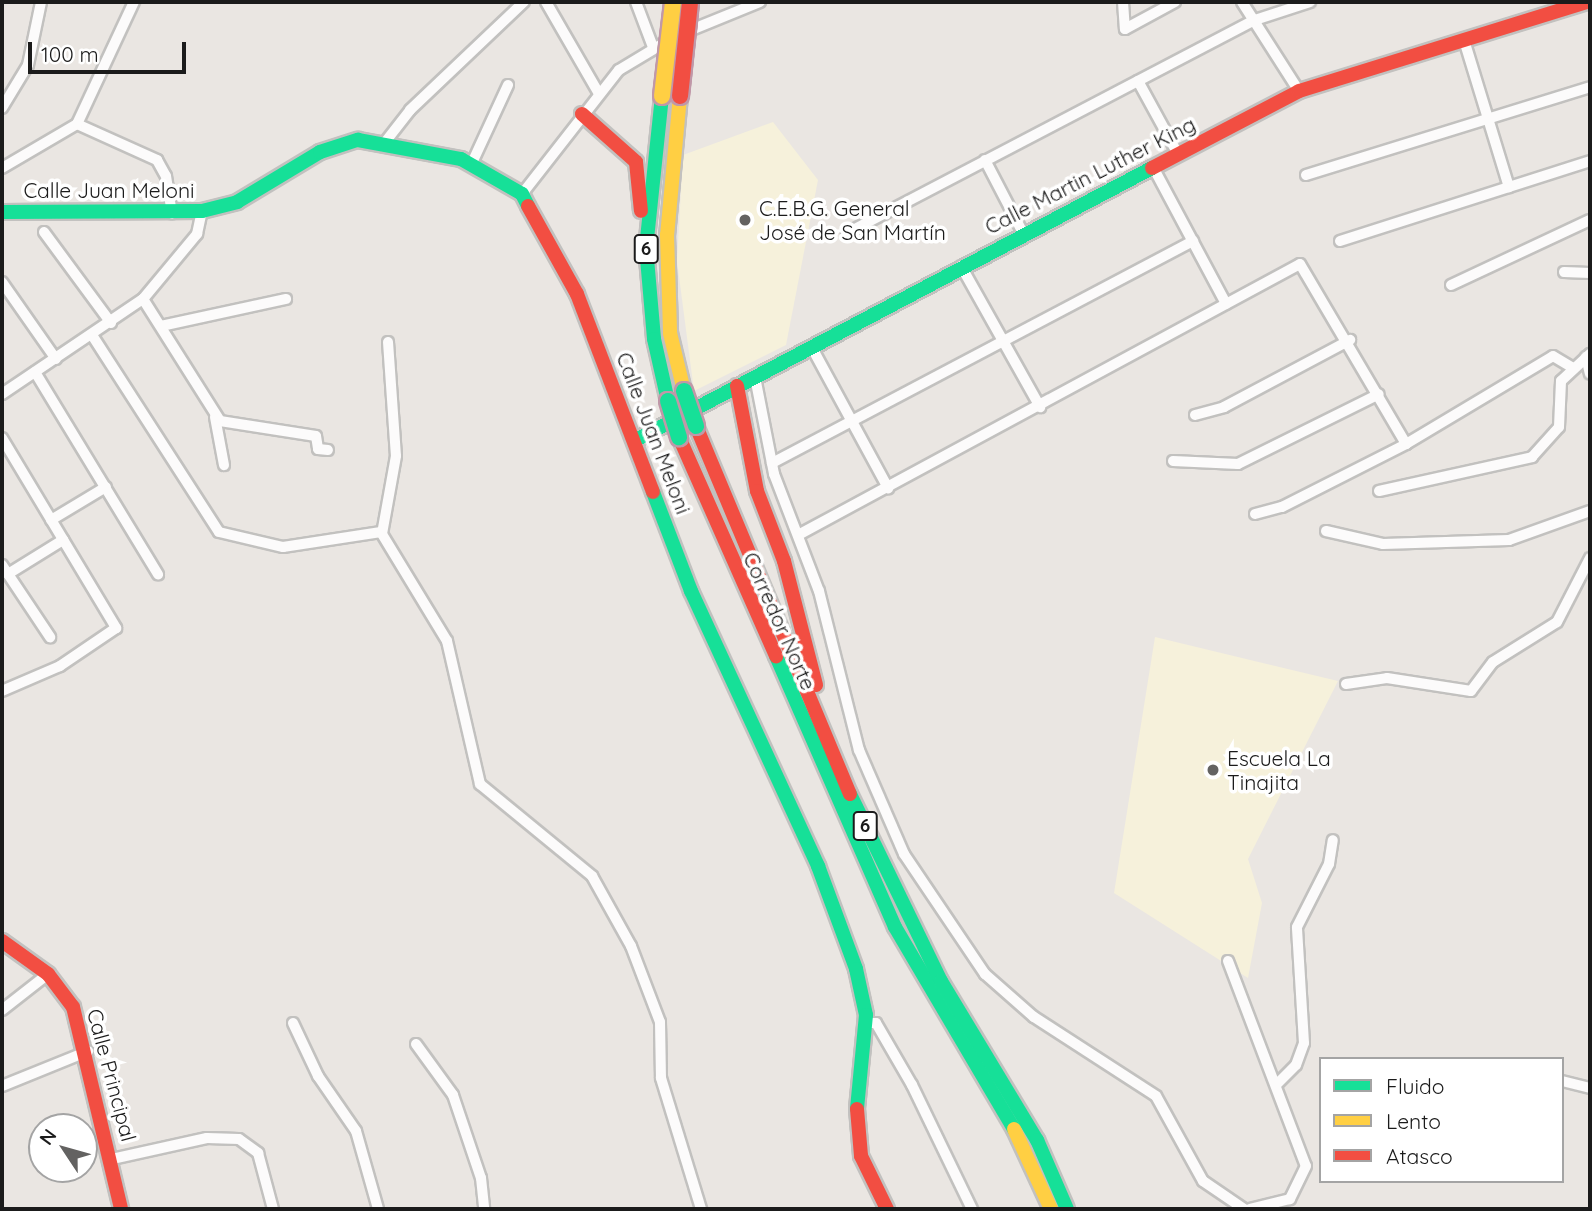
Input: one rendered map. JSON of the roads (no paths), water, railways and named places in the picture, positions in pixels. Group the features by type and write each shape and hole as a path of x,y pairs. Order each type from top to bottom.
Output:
{"main road":[{"name":"Corredor Norte","path":"673,2 646,247 654,339 679,437 890,915 1023,1145 1051,1209"},
{"name":"Corredor Norte","path":"690,2 667,234 670,332 684,391 696,426 909,920 1037,1140 1068,1209"},
{"name":"Calle Martin Luther King","path":"636,440 1023,233 1299,91 1586,2"},
{"path":"582,114 636,162 646,247"},
{"name":"Calle Juan Meloni","path":"2,212 172,214 202,211 237,202 320,152 358,140 386,141 472,163 522,194 559,255 636,440 691,591 818,866 856,969 864,1023 856,1124 861,1156 887,1209"},
{"path":"737,386 757,491 784,561 831,743"},
{"name":"Calle Principal","path":"2,941 48,974 67,993 88,1050 121,1209"}],"street":[{"path":"2,107 28,65 41,2"},
{"path":"2,168 77,124 134,2"},
{"path":"386,141 410,110 524,2"},
{"path":"546,2 598,93"},
{"path":"636,2 653,47"},
{"path":"522,194 598,93 653,47 756,2"},
{"path":"1123,2 1125,29 1175,2"},
{"path":"1242,2 1299,91"},
{"path":"846,233 1252,21 1310,2"},
{"path":"1464,40 1509,187"},
{"path":"1138,81 1178,155"},
{"path":"472,163 509,85"},
{"path":"1306,175 1590,87"},
{"path":"77,124 157,160 166,176 172,214"},
{"path":"985,160 1023,233"},
{"path":"1339,241 1590,160"},
{"path":"1153,167 1226,304"},
{"path":"2,392 111,323 143,299 197,234 202,211"},
{"path":"1451,285 1590,220"},
{"path":"44,232 111,323"},
{"path":"772,463 1193,241"},
{"path":"800,534 1040,407 1300,264 1350,340 1406,444"},
{"path":"961,266 1040,407"},
{"path":"1564,272 1590,273"},
{"path":"2,282 56,359"},
{"path":"143,299 214,413 224,465"},
{"path":"161,326 286,299"},
{"path":"92,335 219,532 283,547 381,531"},
{"path":"1195,415 1224,407 1350,340"},
{"path":"388,342 396,456 381,531 447,640 480,784 592,876 631,946 660,1022 661,1078 701,1209"},
{"path":"811,346 888,488"},
{"path":"1255,514 1292,503 1406,444 1553,356 1571,367"},
{"path":"1379,491 1532,457 1559,427 1560,381 1571,367 1588,356 1590,374"},
{"path":"36,372 158,574"},
{"path":"755,376 772,463 800,534 859,750 904,854 985,974 1034,1017 1156,1097 1203,1181 1244,1209"},
{"path":"1173,460 1238,464 1380,394"},
{"path":"214,413 233,425 316,436 318,449 328,450"},
{"path":"2,438 116,628 60,666 2,691"},
{"path":"51,520 106,487"},
{"path":"1326,531 1384,544 1510,540 1590,510"},
{"path":"8,574 63,540"},
{"path":"1346,684 1387,678 1471,691 1493,662 1557,622 1590,558"},
{"path":"2,565 50,637"},
{"path":"1278,1083 1296,1065 1304,1043 1297,926 1329,864 1333,840"},
{"path":"1228,961 1278,1083 1306,1167 1290,1199 1251,1209"},
{"path":"2,1010 48,974"},
{"path":"293,1023 318,1076 356,1131 378,1209"},
{"path":"864,1023 876,1023 912,1085 972,1209"},
{"path":"416,1044 453,1095 481,1178 484,1209"},
{"path":"2,1087 88,1050"},
{"path":"1564,1082 1590,1088"},
{"path":"112,1159 207,1138 239,1139 258,1153 273,1209"}],"place":[{"name":"C.E.B.G. General José de San Martín","path":"745,220"},
{"name":"Escuela La Tinajita","path":"1213,770"}]}
